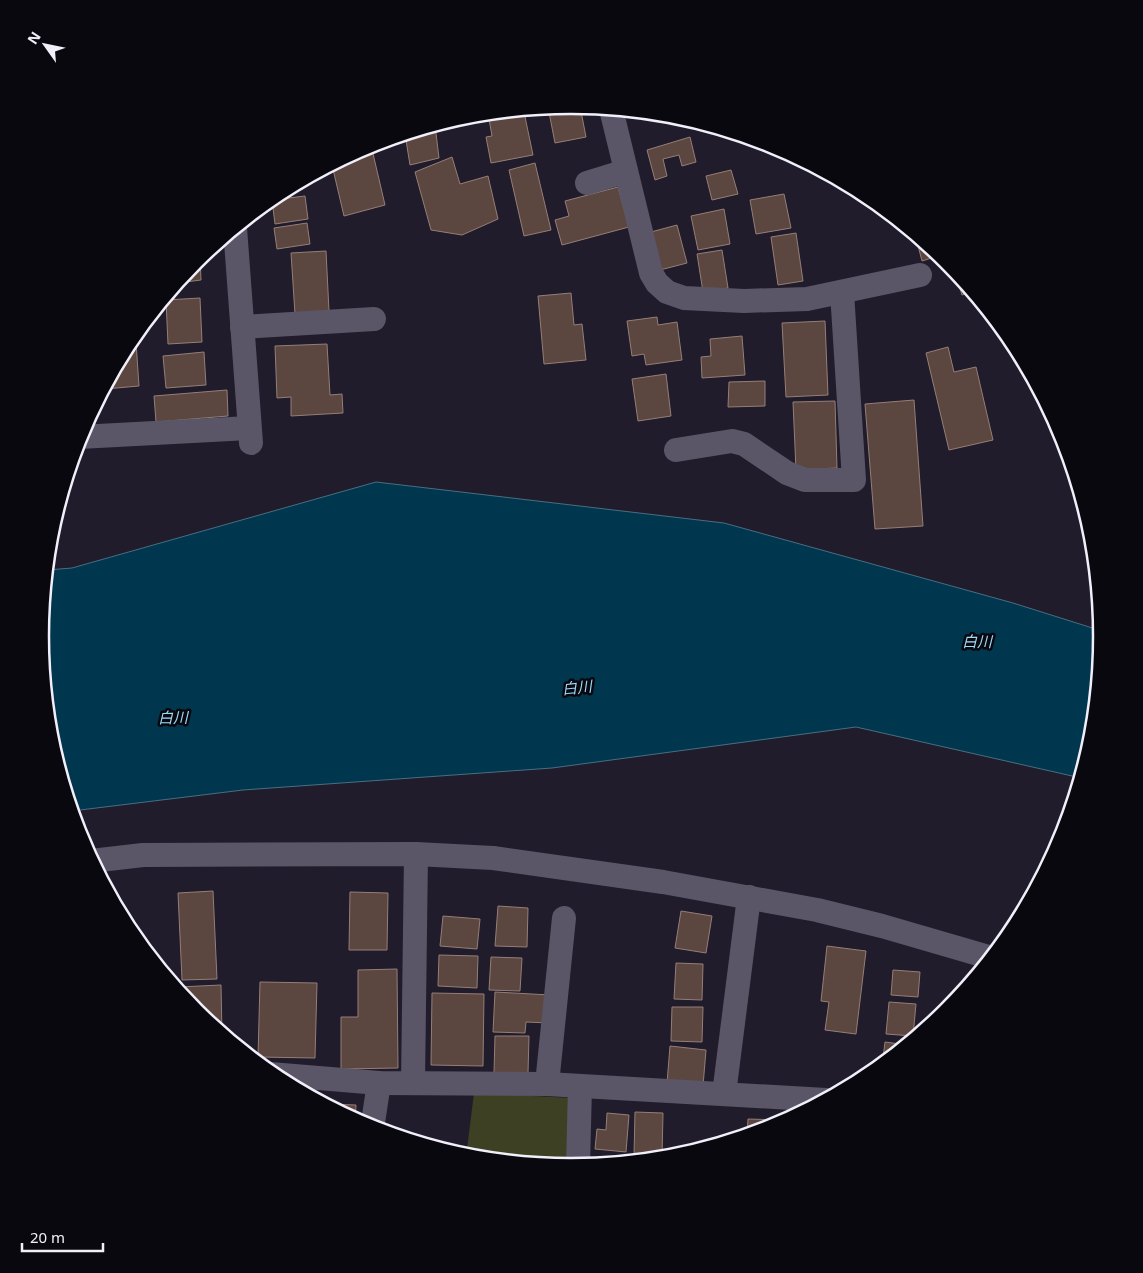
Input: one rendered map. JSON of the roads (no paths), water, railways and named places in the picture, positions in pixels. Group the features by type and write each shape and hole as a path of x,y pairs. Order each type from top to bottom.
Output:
{"street":[{"path":"613,116 652,273 657,283 667,292 684,298 774,301 842,292 920,275"},
{"path":"587,183 626,171"},
{"path":"89,437 250,436 236,236"},
{"path":"676,450 732,441 744,444 787,473 805,480 854,480 842,292"},
{"path":"242,327 374,319"},
{"path":"99,859 143,855 416,854 493,858 663,882 817,910 882,926 985,956"},
{"path":"413,1084 416,854"},
{"path":"724,1094 749,898"},
{"path":"547,1084 564,918"},
{"path":"288,1076 379,1083 547,1084 724,1094 810,1101"},
{"path":"373,1120 379,1083"},
{"path":"578,1159 580,1086"}],"water":[{"name":"白川","path":"376,482 724,523 1013,603 1094,628 1090,705 1075,777 856,727 552,768 243,790 78,810 67,772 53,705 49,636 53,570 72,568"}]}
